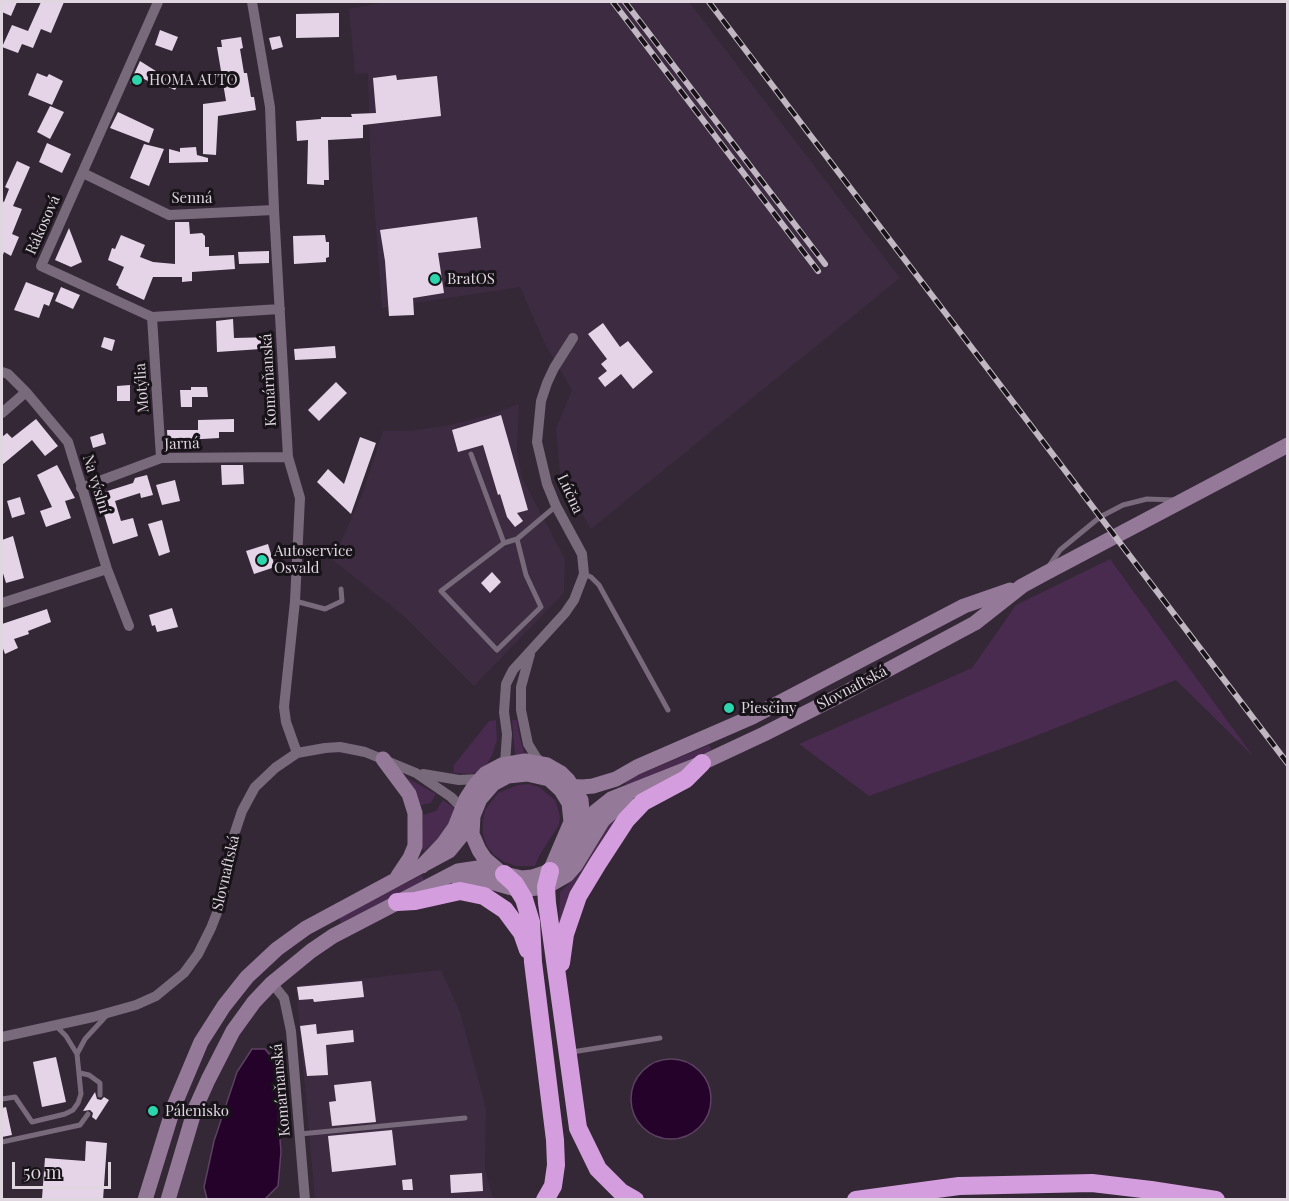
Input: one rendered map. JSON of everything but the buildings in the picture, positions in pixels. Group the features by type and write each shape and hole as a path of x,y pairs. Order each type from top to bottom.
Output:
{"highway":[{"path":"558,982 565,934 571,913 598,863 626,820 652,796 686,779 702,763"},
{"path":"504,874 519,890 531,922 533,962 555,1140 556,1165 553,1186 545,1200"},
{"path":"548,879 558,982 578,1128 598,1169 621,1192 635,1200"},
{"path":"397,902 415,901 460,891 484,896 505,910 515,922 522,933 533,962"},
{"path":"856,1200 959,1186 1092,1183 1216,1200"}],"main road":[{"name":"Slovnaftská","path":"557,778 574,787 605,783 752,717 964,606 1022,586 1287,445"},
{"name":"Slovnaftská","path":"548,879 574,848 583,828 596,811 611,799 702,763 764,734 975,623 1022,586"},
{"path":"383,759 409,794 415,813 415,846 397,878"},
{"path":"422,866 443,844 455,827 470,791 480,779 492,769 525,761 542,764 557,778 568,803 570,822 548,879"},
{"name":"Slovnaftská","path":"557,778 586,776 637,767"},
{"path":"145,1200 174,1106 201,1042 224,1006 243,982 277,949 306,928 449,851 471,824 480,799 500,779 527,774 557,778"},
{"path":"433,884 470,878 519,890 567,874 575,866 597,828 611,812 653,782"},
{"path":"574,787 583,809 583,828"},
{"path":"471,824 472,834 479,850 493,867 504,874"},
{"path":"168,1200 195,1109 208,1080 233,1031 272,983 333,936 458,871 478,868 522,878 548,879"}],"street":[{"name":"Rákosová","path":"158,2 41,266 152,317 279,309"},
{"name":"Komárňanská","path":"252,2 270,107 288,457 300,498 295,601 284,707 290,736 297,753"},
{"name":"Senná","path":"83,173 169,215 274,210"},
{"name":"Motýlia","path":"152,317 161,458"},
{"name":"Lúčna","path":"573,338 546,384 541,401 537,442 541,463 556,506 582,554 584,574"},
{"name":"Na výslní","path":"2,372 8,374 26,392 68,442 107,569 129,626"},
{"path":"2,413 26,392"},
{"name":"Jarná","path":"81,488 161,458 288,457"},
{"path":"2,603 107,569"},
{"path":"505,764 507,745 504,712 505,689 513,670 566,613 580,587 584,574"},
{"path":"531,651 521,687 521,710 528,744 542,764"},
{"name":"Slovnaftská","path":"2,1036 136,1005 156,996 184,973 203,945 218,909 234,835 242,811 255,787 274,768 297,753 340,747 365,752 383,759 416,773 451,796 462,808 471,824"},
{"name":"Slovnaftská","path":"416,773 459,780 480,779"},
{"name":"Komárňanská","path":"272,983 284,998 291,1031 305,1200"}],"lane":[{"path":"471,454 504,543"},
{"path":"1044,574 1060,550 1100,516 1123,505 1147,500 1185,500"},
{"path":"517,539 526,575 541,607 497,650 441,591 504,543 517,539 556,506"},
{"path":"584,574 591,577 598,585 668,710"},
{"path":"295,601 325,609 342,601 341,589"},
{"path":"500,779 505,764"},
{"path":"77,1054 86,1039 110,1012"},
{"path":"2,1099 15,1097 32,1122 73,1110 81,1094 77,1054 66,1036 55,1025"},
{"path":"567,1053 660,1038"},
{"path":"80,1072 100,1083 100,1095"},
{"path":"2,1142 80,1125 88,1114"},
{"path":"300,1134 465,1118"}],"shaded area":[{"path":"384,2 689,2 900,278 591,529 560,475 556,428 572,390 545,344 520,287 382,308 370,149 368,73 355,74 349,9"},
{"path":"519,404 517,451 522,478 565,559 564,593 474,686 405,617 333,560 363,492 383,431 410,431 450,425"},
{"path":"1110,559 1253,756 1176,680 1023,741 869,796 799,744 972,668 1016,605"},
{"path":"496,720 497,740 487,764 472,774 453,773 454,765 489,721"},
{"path":"512,720 517,720 524,752 522,755 515,755"},
{"path":"709,745 712,750 626,787 624,781"},
{"path":"407,778 436,794 431,803 421,805"},
{"path":"529,784 539,787 555,800 560,816 559,825 535,866 516,866 504,862 487,846 483,834 483,820 485,810 498,793 518,785"},
{"path":"443,800 454,808 449,824 438,839 424,851 421,847 423,815 436,811"},
{"path":"623,810 559,929 560,892 580,873 603,830"},
{"path":"422,875 424,880 341,923 339,917"},
{"path":"441,970 460,1012 486,1108 485,1170 493,1198 474,1200 315,1199 296,986"},
{"path":"252,1049 265,1049 274,1060 281,1152 278,1186 265,1199 207,1199 204,1187 214,1141 237,1072"},
{"path":"663,1059 679,1059 700,1070 711,1091 711,1107 700,1128 679,1139 663,1139 649,1133 637,1121 631,1107 631,1091 637,1077 649,1065"}],"railway":[{"path":"613,2 818,271"},
{"path":"625,2 825,264"},
{"path":"709,2 1288,764"}],"place":[{"name":"HOMA AUTO","path":"137,80"},
{"name":"BratOS","path":"435,279"},
{"name":"Autoservice Osvald","path":"262,560"},
{"name":"Piesčiny","path":"729,708"},
{"name":"Pálenisko","path":"153,1111"}]}
